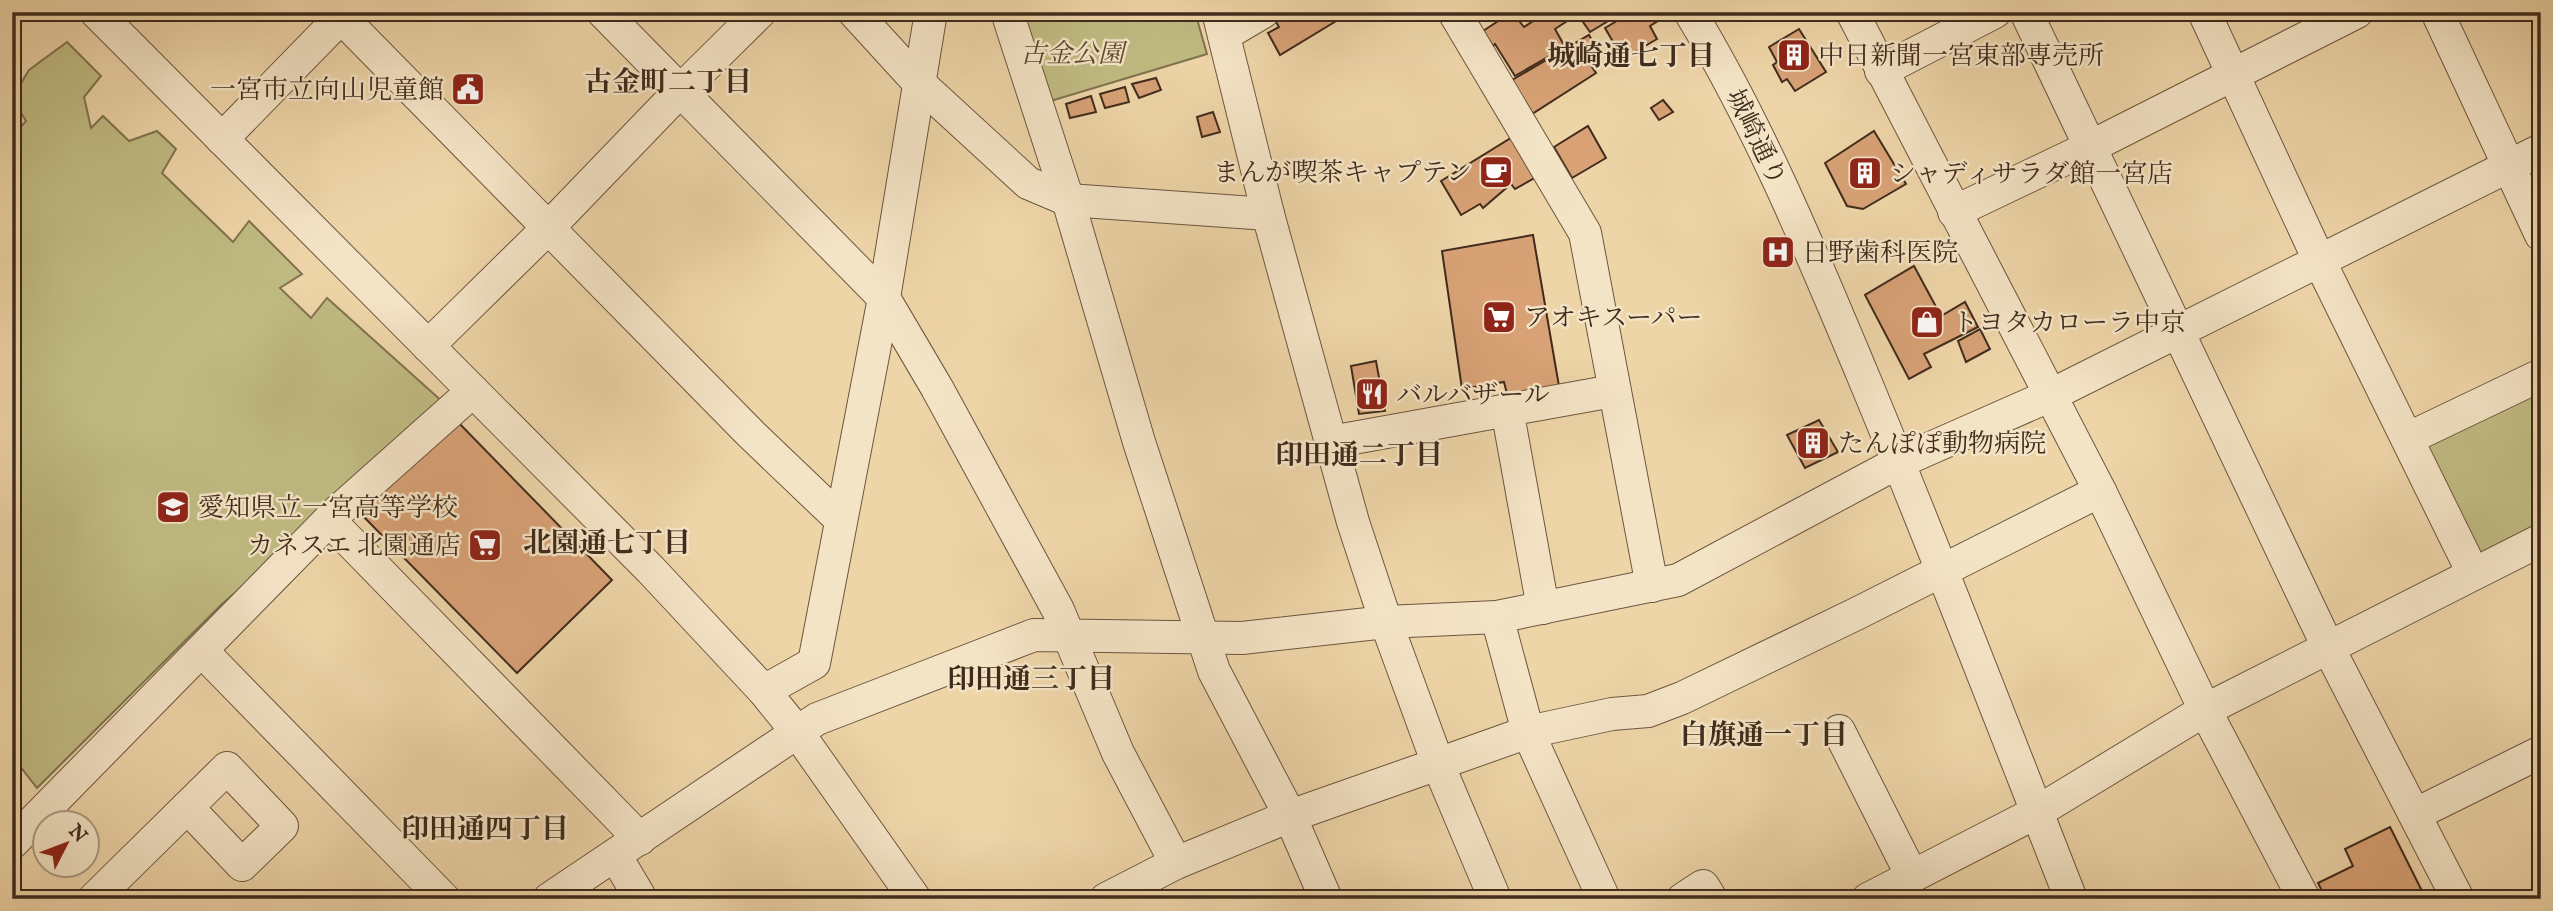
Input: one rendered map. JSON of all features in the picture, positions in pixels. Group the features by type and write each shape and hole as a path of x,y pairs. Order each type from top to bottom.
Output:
{"street":[{"path":"96,12 651,570 764,691 798,733 915,899"},
{"path":"604,12 884,298 937,388 1058,610 1118,753 1176,863"},
{"path":"428,346 760,12"},
{"path":"854,12 918,82 1028,183 1068,200 1268,214"},
{"path":"764,691 814,663 884,298 931,12"},
{"path":"1007,12 1068,200 1139,442 1214,671 1290,816 1326,899"},
{"path":"1263,12 1221,24 1268,214 1353,522 1386,622 1438,764 1495,899"},
{"path":"1454,12 1585,233 1652,586"},
{"name":"城崎通り","path":"1690,12 1722,64 1800,226 1899,462 2071,899"},
{"path":"1852,12 2100,491 2206,710 2304,899"},
{"path":"1881,71 1995,12"},
{"path":"2026,12 2328,647 2458,899"},
{"path":"2203,12 2319,260 2409,438 2473,573"},
{"path":"1954,212 2090,148 2357,12"},
{"path":"2437,12 2541,235"},
{"path":"222,139 341,14 751,434 840,519"},
{"path":"549,899 817,719 1034,635 1242,638 1386,622 1497,617 1678,580 1899,462 2049,396 2541,150"},
{"path":"2409,438 2541,375"},
{"path":"12,843 329,520 473,391"},
{"path":"1331,442 1613,391"},
{"path":"1507,409 1544,608"},
{"path":"1123,895 1176,863 1290,816 1528,732 1612,714 1648,711 1754,664 2100,491"},
{"path":"329,520 628,847 641,899"},
{"path":"1868,899 2037,812 2206,710 2541,540"},
{"path":"1497,617 1528,732 1604,899"},
{"path":"202,651 444,899"},
{"path":"1839,731 1912,876"},
{"path":"2416,814 2541,752"},
{"path":"94,899 227,768 282,826 242,865 187,807"},
{"path":"1683,899 1703,886 1711,899"}],"green space":[{"name":"古金公園","path":"1038,12 1195,12 1207,54 1044,103 1018,19"},
{"name":"愛知県立一宮高等学校","path":"67,42 101,76 84,97 91,128 103,116 129,141 157,131 176,149 162,173 233,242 249,221 302,274 280,288 311,318 327,298 445,404 446,410 221,605 37,788 12,756 12,137 26,121 12,98 29,70"},
{"path":"2541,385 2541,529 2478,562 2422,443"}],"building":[{"path":"1293,12 1351,12 1280,55 1268,33 1279,27 1276,22"},
{"path":"1512,12 1524,27 1547,12 1581,12 1555,29 1565,47 1515,76 1495,44 1493,46 1483,31"},
{"path":"1598,12 1623,12 1590,32 1583,22"},
{"path":"1632,12 1658,12 1661,19 1650,26 1657,39 1623,59 1605,28"},
{"name":"中日新聞一宮東部専売所","path":"1799,29 1826,72 1795,91 1787,79 1782,82 1773,65 1777,62 1769,47"},
{"path":"1589,35 1598,51 1586,58 1596,73 1532,114 1512,80"},
{"path":"1156,78 1161,90 1139,98 1132,84"},
{"path":"1125,87 1129,102 1105,108 1100,94"},
{"path":"1091,96 1096,112 1070,118 1066,104"},
{"path":"1663,100 1673,112 1659,120 1651,108"},
{"path":"1213,112 1220,132 1202,137 1197,117"},
{"path":"1588,126 1606,158 1572,178 1554,147"},
{"name":"シャディサラダ館一宮店","path":"1874,131 1906,184 1863,209 1847,206 1825,163"},
{"name":"まんが喫茶キャプテン","path":"1519,133 1540,175 1515,189 1511,184 1483,208 1480,204 1461,215 1441,181"},
{"name":"アオキスーパー","path":"1533,235 1560,392 1509,402 1504,382 1462,389 1442,251"},
{"name":"トヨタカローラ中京","path":"1914,266 1941,316 1965,302 1978,327 1924,354 1931,367 1909,379 1865,295"},
{"path":"1980,329 1990,349 1966,362 1958,341"},
{"path":"1376,361 1385,411 1359,414 1351,366"},
{"name":"カネスエ 北園通店","path":"454,418 612,580 517,673 358,511"},
{"name":"たんぽぽ動物病院","path":"1819,420 1838,452 1805,468 1787,435"},
{"path":"2390,827 2426,899 2326,899 2318,883 2353,866 2345,849"}],"place":[{"name":"中日新聞一宮東部専売所","path":"1794,55"},
{"name":"一宮市立向山児童館","path":"468,89"},
{"name":"まんが喫茶キャプテン","path":"1496,172"},
{"name":"シャディサラダ館一宮店","path":"1865,173"},
{"name":"日野歯科医院","path":"1778,252"},
{"name":"アオキスーパー","path":"1499,317"},
{"name":"トヨタカローラ中京","path":"1927,322"},
{"name":"バルバザール","path":"1372,394"},
{"name":"たんぽぽ動物病院","path":"1813,443"},
{"name":"愛知県立一宮高等学校","path":"173,507"},
{"name":"カネスエ 北園通店","path":"485,545"}],"district":[{"name":"城崎通七丁目","path":"1631,55"},
{"name":"古金町二丁目","path":"668,81"},
{"name":"印田通二丁目","path":"1359,454"},
{"name":"北園通七丁目","path":"607,542"},
{"name":"印田通三丁目","path":"1031,678"},
{"name":"白旗通一丁目","path":"1764,734"},
{"name":"印田通四丁目","path":"485,828"}]}
